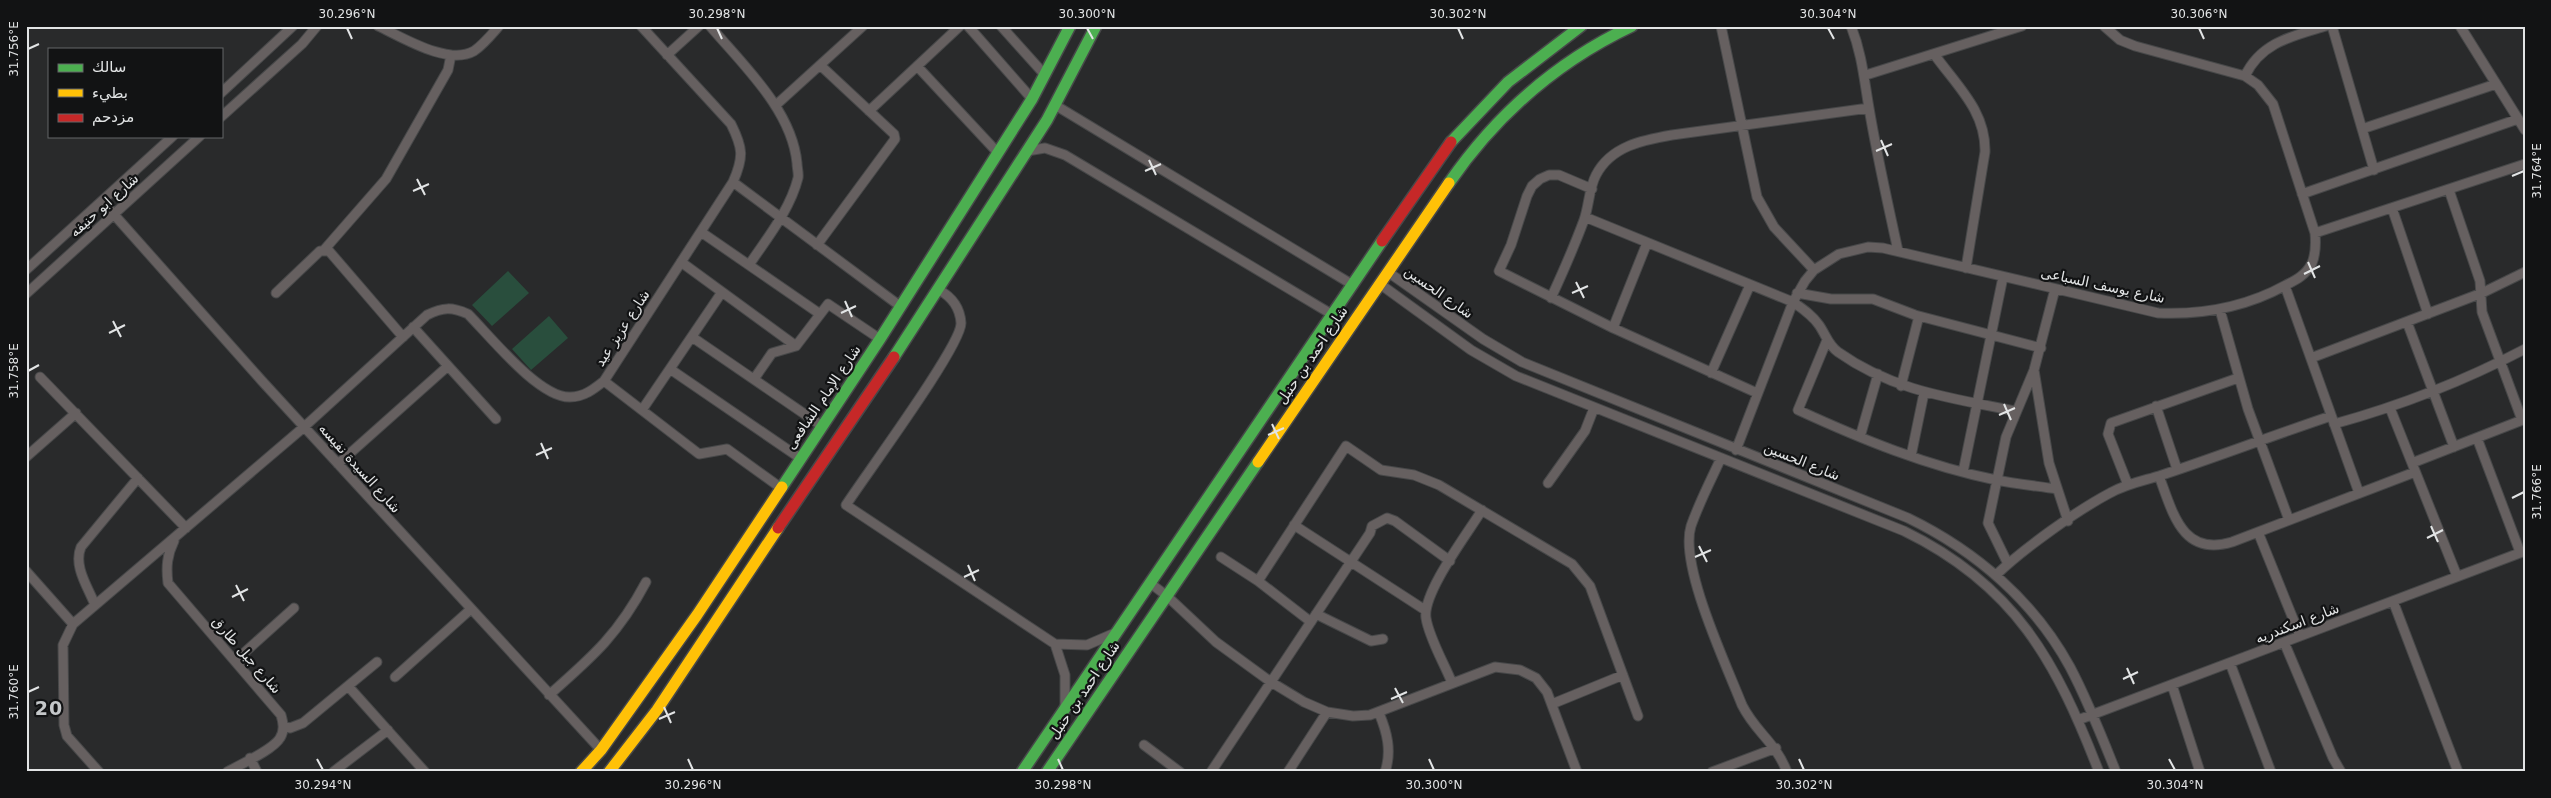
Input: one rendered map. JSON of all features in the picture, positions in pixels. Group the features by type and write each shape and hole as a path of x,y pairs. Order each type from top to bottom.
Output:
{"street":[{"path":"222,92 293,26"},
{"path":"222,116 302,44 317,26"},
{"path":"378,26 436,52 451,55 474,51 499,26"},
{"name":"شارع عزيز عيد","path":"73,624 304,427 427,315 440,309 455,308 468,314 536,383 551,394 570,397 589,393 604,381 733,182 741,163 741,142 731,124 641,26"},
{"path":"667,55 699,26"},
{"path":"710,26 776,105 788,128 796,152 798,177 781,217 749,265"},
{"path":"776,105 863,26"},
{"path":"869,111 960,26"},
{"path":"968,26 1032,99"},
{"path":"1002,26 1045,75"},
{"name":"شارع الإمام الشافعى","path":"581,772 601,750 697,615 880,339 1032,99 1070,26"},
{"path":"609,772 657,710 828,452 939,290 1055,105 1096,26"},
{"name":"شارع احمد بن حنبل","path":"1022,772 1444,150 1485,102 1532,60 1581,26"},
{"name":"شارع احمد بن حنبل","path":"1047,772 1459,169 1501,119 1545,80 1601,42 1632,26"},
{"path":"1721,26 1754,187 1761,206 1780,234 1814,270"},
{"path":"1851,26 1860,50 1866,75 1869,108 1898,251"},
{"path":"1866,75 1934,54 1999,30 2022,26"},
{"name":"شارع يوسف السباعى","path":"1736,450 1797,293 1814,270 1839,254 1854,249 1883,248 1898,251 2158,313 2185,314 2220,310 2258,299 2302,277 2312,264 2316,249 2315,233 2273,104 2258,84 2245,76 2135,46 2120,40 2104,26"},
{"path":"2245,76 2255,60 2269,47 2291,37 2326,26"},
{"path":"2332,26 2374,170"},
{"path":"2460,26 2525,130"},
{"path":"1934,54 1980,117 1986,134 1986,152 1966,268"},
{"path":"276,292 324,250 386,179 448,70 451,55"},
{"path":"818,245 895,139 894,134 820,65"},
{"path":"917,66 998,153"},
{"path":"2362,129 2496,84"},
{"path":"1485,102 1501,119"},
{"path":"1055,105 1354,285"},
{"path":"1551,298 1585,217 1596,176 1604,164 1627,146 1664,137 1869,108"},
{"path":"2302,194 2518,120"},
{"name":"شارع ابو حنيفه","path":"26,270 171,138"},
{"name":"شارع ابو حنيفه","path":"26,294 198,138"},
{"path":"1027,151 1045,148 1065,155 1333,315"},
{"path":"2315,233 2525,164"},
{"path":"1592,189 1559,175 1540,179 1532,186 1511,245 1499,271 1613,328 1757,393"},
{"path":"733,182 900,306"},
{"path":"2159,476 2182,530 2199,543 2222,545 2359,493 2454,447 2523,420 2482,312 2482,293 2477,270 2449,190"},
{"name":"شارع السيدة نفيسه","path":"102,201 304,427 601,750"},
{"path":"2392,208 2428,314"},
{"path":"1585,217 1793,302 1819,324 1826,340 1839,353 1901,386 1924,393 2015,411"},
{"path":"701,232 820,314"},
{"path":"1613,328 1648,243"},
{"path":"324,250 329,251 403,337"},
{"path":"681,262 796,346"},
{"name":"شارع الحسين","path":"1388,272 1483,339 1536,368 1908,518 1960,546 1996,575 2030,608 2051,637 2070,668 2116,772"},
{"path":"2311,358 2482,293 2525,272"},
{"path":"1963,472 2003,277"},
{"name":"شارع الحسين","path":"1380,284 1471,350 1494,365 1531,383 1904,531 1957,560 2002,598 2021,621 2054,668 2099,772"},
{"path":"1711,373 1750,285"},
{"path":"2285,286 2359,493"},
{"path":"2008,564 1988,523 2004,444 2015,411 2034,370 2054,289"},
{"path":"939,290 957,305 961,325 945,360 846,505 1055,644 1087,645 1116,633"},
{"path":"642,410 722,292"},
{"path":"1797,293 1831,299 1873,299 1919,316 2040,348"},
{"path":"754,380 772,353 796,346 826,305 831,304 880,339"},
{"path":"2220,310 2238,378 2259,441 2289,520"},
{"path":"1901,386 1919,316"},
{"path":"2407,322 2454,447"},
{"path":"413,328 496,419"},
{"path":"692,336 822,426"},
{"path":"1826,340 1798,410 1910,456 1997,481 2057,489"},
{"path":"1996,575 2068,520 2093,503 2128,485 2259,441 2333,420 2390,408 2434,392 2501,362 2525,349"},
{"path":"338,464 448,366"},
{"path":"1531,383 1536,368"},
{"path":"670,369 800,458"},
{"path":"2034,370 2047,455 2068,520"},
{"path":"1860,437 1878,374"},
{"path":"40,377 186,528"},
{"path":"2128,485 2108,434 2108,428 2116,420 2238,378"},
{"path":"604,381 699,454 727,449 781,488"},
{"path":"1910,456 1924,393"},
{"path":"2156,406 2177,469"},
{"path":"1548,483 1585,431 1594,408"},
{"path":"2390,408 2457,576"},
{"path":"26,457 76,413"},
{"path":"2477,438 2522,552"},
{"path":"811,441 828,452"},
{"path":"1258,581 1346,446 1380,470 1427,479 1560,556 1582,574 1590,586 1638,716"},
{"path":"1721,458 1691,527 1689,554 1695,581 1742,705 1749,720 1776,748 1787,772"},
{"path":"95,605 79,566 77,556 81,547 138,478"},
{"path":"1452,683 1426,621 1426,610 1428,599 1482,510"},
{"path":"1211,772 1370,533 1372,526 1387,518 1395,521 1450,561"},
{"path":"1904,531 1908,518"},
{"path":"1294,525 1350,563 1426,610"},
{"path":"2258,532 2300,636"},
{"name":"شارع جبل طارق","path":"176,536 168,559 168,583 281,715 284,726"},
{"name":"شارع اسكندريه","path":"2078,720 2522,552"},
{"path":"1221,557 1258,581 1311,622"},
{"path":"26,571 73,624 63,645 64,725 67,736 99,772"},
{"path":"549,695 600,650 623,622 646,582"},
{"path":"1150,583 1167,596 1216,642 1271,682 1327,712 1353,716 1378,712 1495,668 1508,667 1536,678 1547,692 1577,772"},
{"path":"2393,601 2458,772"},
{"path":"234,661 294,608"},
{"path":"396,677 470,609"},
{"path":"1316,614 1371,640 1383,639"},
{"path":"2284,642 2333,758 2341,772"},
{"path":"1055,644 1065,675 1065,708"},
{"path":"227,772 272,746 281,737 284,726 297,727 377,662"},
{"path":"2230,663 2271,772"},
{"path":"1552,704 1623,675"},
{"path":"2172,685 2200,772"},
{"path":"348,686 425,772"},
{"path":"1288,772 1327,712"},
{"path":"1378,712 1388,744 1385,772"},
{"path":"333,772 388,730"},
{"path":"1144,744 1180,772"},
{"path":"1712,772 1776,748"},
{"path":"250,758 257,772"}],"green space":[{"path":"508,271 529,293 492,326 472,305"},
{"path":"549,316 568,338 531,370 512,349"}],"traffic: fast":[{"path":"782,487 880,339 1032,99 1070,26"},
{"path":"894,357 1047,120 1096,26"},
{"path":"1451,142 1508,82 1581,26"},
{"path":"1449,183 1487,135 1530,92 1579,56 1632,26"},
{"path":"1022,772 1382,241"},
{"path":"1047,772 1258,462"}],"traffic: slow":[{"path":"1258,462 1449,183"},
{"path":"581,772 601,750 697,615 782,487"},
{"path":"609,772 657,710 778,528"}],"traffic: jam":[{"path":"1382,241 1451,142"},
{"path":"778,528 894,357"}],"district":[{"name":"20","path":"49,708"}]}
